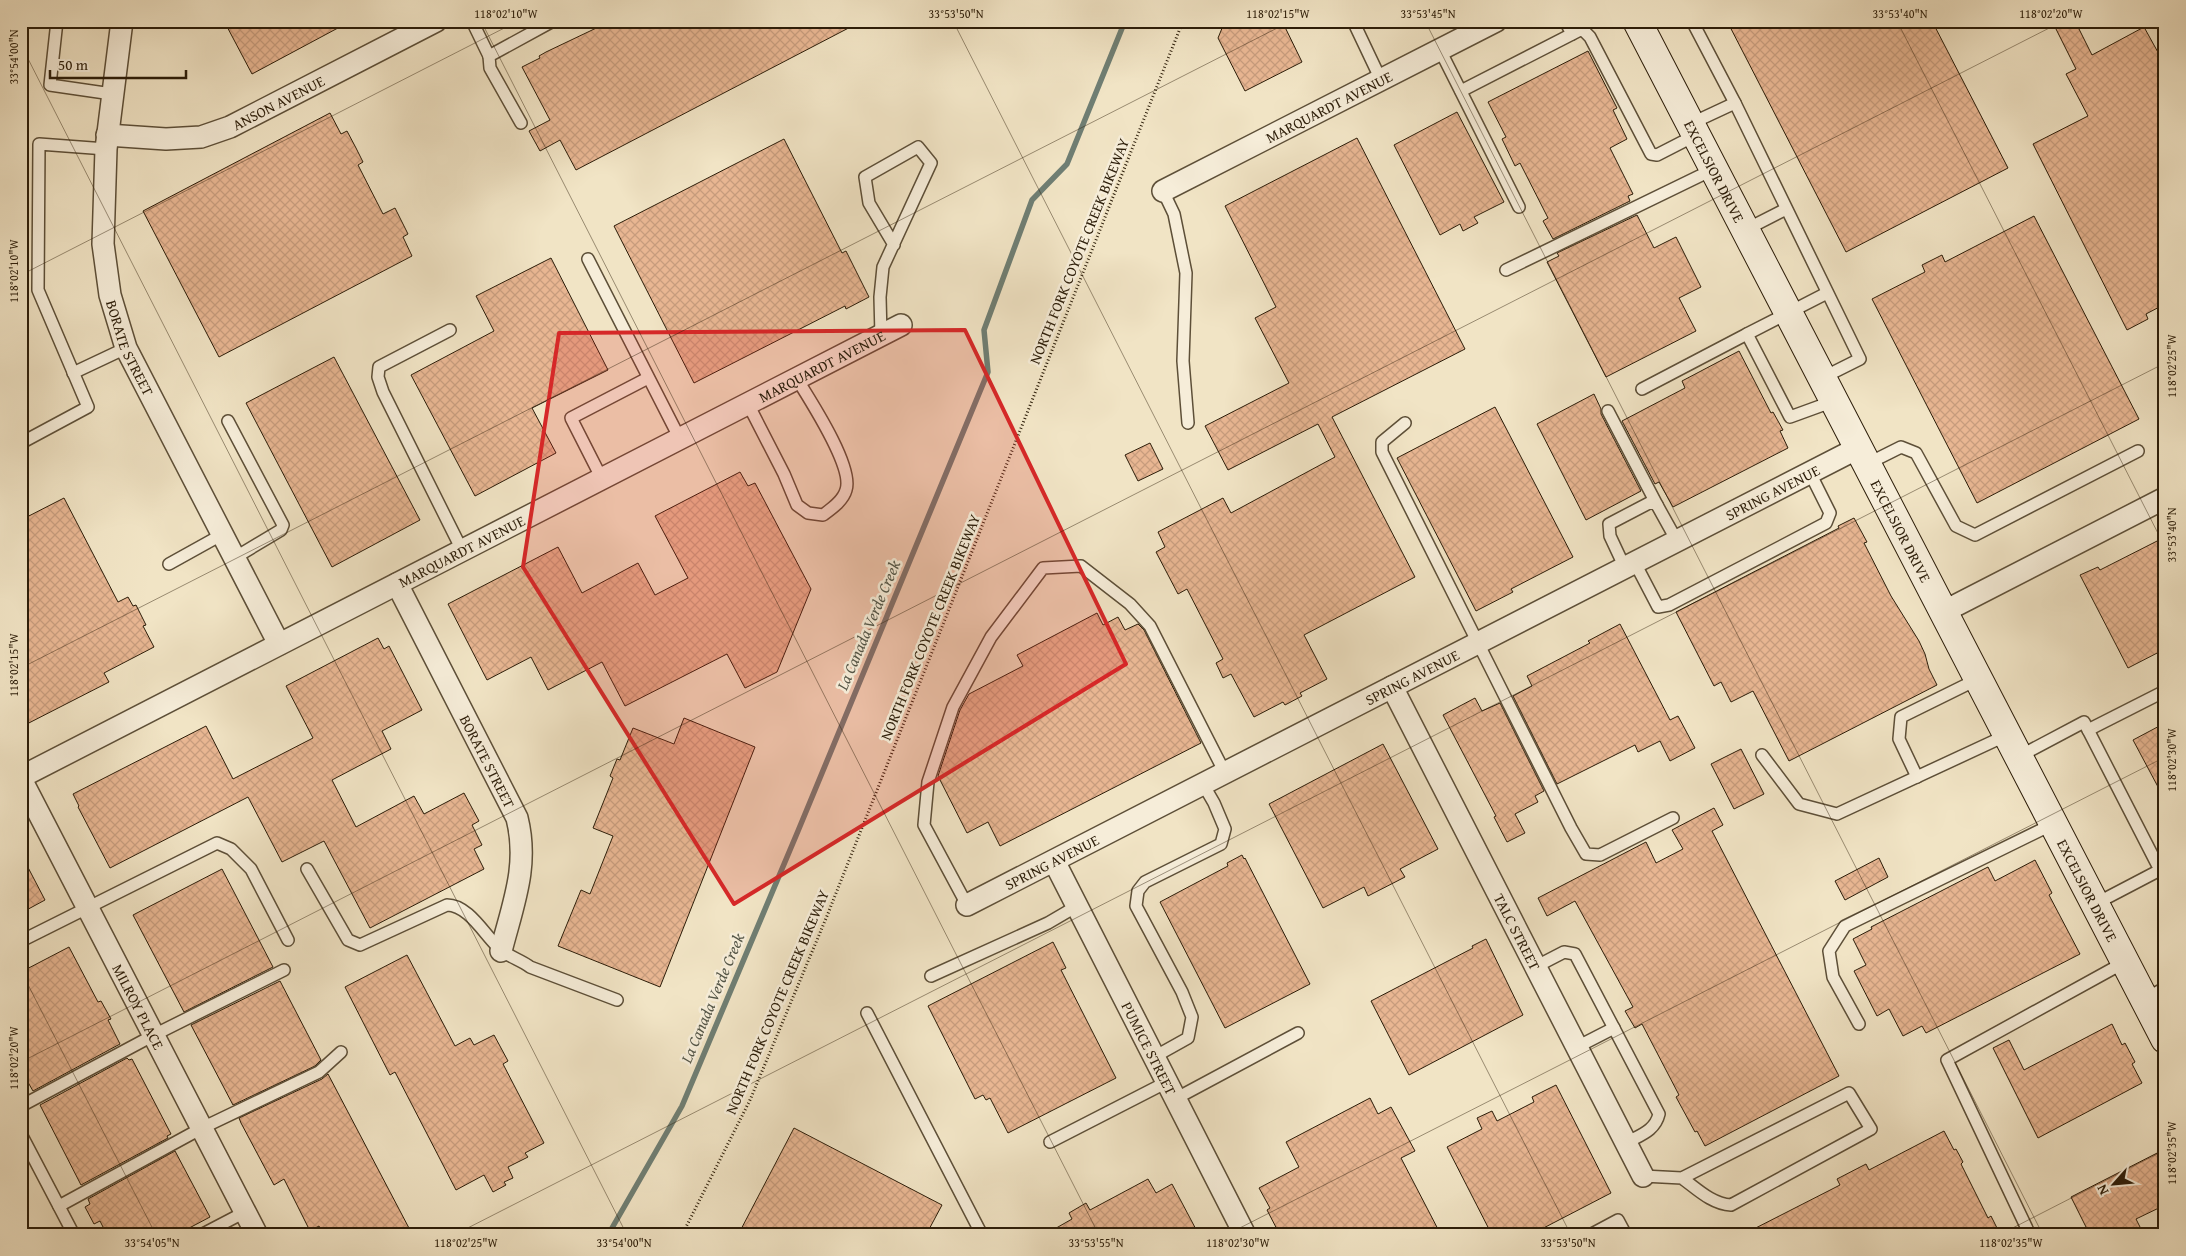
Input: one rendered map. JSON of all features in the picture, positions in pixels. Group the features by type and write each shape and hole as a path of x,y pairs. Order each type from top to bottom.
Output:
{"street":[{"name":"BORATE STREET","path":"122,21 106,142 103,244 110,295 126,348 236,557 279,644"},
{"name":"ANSON AVENUE","path":"106,142 201,137 222,130 260,113 436,21"},
{"name":"MARQUARDT AVENUE","path":"1163,191 1496,21"},
{"name":"EXCELSIOR DRIVE","path":"1637,21 2125,962 2154,993 2165,1039"},
{"name":"MARQUARDT AVENUE","path":"21,778 901,325"},
{"name":"SPRING AVENUE","path":"967,905 1810,473 1862,456"},
{"path":"1943,612 2165,498"},
{"name":"BORATE STREET","path":"397,584 516,818 521,834 522,863 502,951"},
{"name":"TALC STREET","path":"1392,687 1643,1176"},
{"name":"MILROY PLACE","path":"21,778 257,1235"},
{"name":"PUMICE STREET","path":"1054,860 1244,1235"}],"lane":[{"path":"57,21 50,85 112,94"},
{"path":"472,21 489,56 490,68 521,123"},
{"path":"489,56 553,21"},
{"path":"1353,21 1381,80"},
{"path":"1565,21 1572,34"},
{"path":"1692,21 1735,103 1860,359 1828,390 1790,418 1747,334"},
{"path":"1461,91 1580,30 1590,37 1651,154 1657,155 1735,103"},
{"path":"1440,50 1519,207"},
{"path":"21,444 88,407 38,290 39,144 106,142"},
{"path":"881,336 880,297 883,267 894,245 931,163 918,147 865,177 869,203 894,245"},
{"path":"1506,270 1714,169"},
{"path":"1163,191 1174,214 1186,273 1182,361 1188,424"},
{"path":"1745,230 1786,209"},
{"path":"588,259 680,439"},
{"path":"1642,389 1827,293"},
{"path":"450,330 379,367 378,378 383,392 462,550"},
{"path":"73,373 126,348"},
{"path":"602,479 571,418 648,378"},
{"path":"748,404 784,474 797,505 808,513 823,515 836,505 846,490 846,471 827,430 797,379"},
{"path":"1608,410 1677,541"},
{"path":"228,421 283,525 281,530 236,557"},
{"path":"1405,423 1382,442 1382,452 1571,828 1586,854 1600,855 1673,818"},
{"path":"1862,456 1902,447 1916,453 1956,526 1975,535 2138,451"},
{"path":"1657,505 1651,502 1610,524 1610,536 1658,606 1669,605 1826,523 1830,513 1810,473"},
{"path":"169,564 223,534"},
{"path":"967,905 924,825 928,782 953,707 991,637 1043,568 1080,566 1130,604 1150,626 1225,773"},
{"path":"1917,777 1898,739 1901,717 1978,679"},
{"path":"2088,730 2165,691"},
{"path":"1762,755 1798,804 1837,814 1917,777 2084,722 2160,870 2095,904"},
{"path":"1154,1057 1188,1038 1192,1017 1182,992 1136,906 1138,890 1146,882 1221,844 1225,830 1214,803 1202,784"},
{"path":"1859,1024 1833,976 1829,951 1845,926 2053,824"},
{"path":"21,941 217,843 231,850 251,869 288,940"},
{"path":"307,869 348,940 360,945 400,925 451,905 468,915 502,951 524,962 530,968 617,1000"},
{"path":"931,976 1048,923 1077,906"},
{"path":"1535,966 1564,952 1575,954 1659,1114 1657,1124 1626,1143"},
{"path":"2030,1235 1947,1060 2125,962"},
{"path":"21,1106 154,1035 284,970"},
{"path":"867,1013 982,1235"},
{"path":"1577,1047 1614,1028"},
{"path":"1050,1142 1298,1033"},
{"path":"59,1206 202,1128 319,1072 341,1052"},
{"path":"1643,1176 1682,1178 1849,1093 1871,1129 1731,1205 1716,1201 1682,1178"},
{"path":"21,1134 74,1235"},
{"path":"201,1235 245,1212"},
{"path":"1590,1235 1618,1220 1626,1235"}],"path":[{"name":"NORTH FORK COYOTE CREEK BIKEWAY","path":"682,1235 750,1100 827,916 1183,21"}],"highlighted area":[{"path":"965,330 1126,664 734,904 523,567 559,333"}],"building":[{"path":"224,21 351,21 252,74"},
{"path":"611,21 862,21 576,170 560,140 540,151 529,131 550,120 522,67 540,58 539,56 546,52"},
{"path":"1225,21 1282,21 1302,62 1245,91 1218,38"},
{"path":"1727,21 1932,21 2008,168 1846,252"},
{"path":"2052,21 2075,21 2092,55 2144,27 2165,65 2165,304 2146,314 2148,319 2127,330 2033,144 2088,116 2066,74 2076,69"},
{"path":"1588,51 1617,108 1613,110 1627,139 1610,148 1633,194 1628,196 1630,201 1553,239 1543,221 1548,218 1520,163 1515,166 1502,139 1506,137 1488,102"},
{"path":"1457,112 1504,202 1474,217 1478,223 1463,231 1460,224 1440,235 1394,145"},
{"path":"330,113 341,134 347,131 356,148 363,162 358,165 383,214 395,208 408,234 403,237 412,256 219,357 143,211"},
{"path":"1357,138 1465,349 1332,417 1415,577 1304,635 1327,679 1300,693 1302,696 1285,705 1283,702 1254,717 1231,674 1223,678 1216,663 1223,659 1187,589 1178,594 1156,552 1165,547 1158,532 1223,498 1231,513 1335,457 1318,424 1228,470 1205,426 1289,383 1255,318 1276,307 1225,206"},
{"path":"784,139 842,253 846,251 869,297 846,309 845,306 694,383 614,226"},
{"path":"1637,215 1654,248 1676,237 1701,287 1679,298 1696,331 1606,377 1547,262 1559,256 1557,253"},
{"path":"2034,216 2139,419 1977,503 1872,299 1925,272 1922,265 1942,255 1945,262"},
{"path":"551,258 608,370 532,408 556,453 475,496 411,375 494,331 476,296"},
{"path":"1739,351 1771,413 1773,412 1783,430 1780,431 1788,448 1673,507 1659,482 1655,484 1622,421 1685,388 1682,381"},
{"path":"334,357 420,520 332,567 246,403"},
{"path":"1594,394 1601,409 1601,414 1641,491 1586,520 1537,424"},
{"path":"1495,407 1573,557 1511,589 1513,592 1476,611 1397,458"},
{"path":"1150,443 1163,469 1138,481 1125,455"},
{"path":"740,472 748,486 755,483 811,589 777,672 745,688 727,654 625,706 602,662 548,690 531,657 487,680 448,604 558,547 582,593 638,563 655,595 688,578 655,516"},
{"path":"64,498 118,602 128,597 133,606 136,605 146,625 143,626 154,647 104,673 109,682 21,727 21,520"},
{"path":"1854,518 1867,542 1864,543 1891,596 1919,641 1937,685 1789,761 1753,691 1731,702 1721,682 1714,686 1676,612 1839,528 1838,526"},
{"path":"2165,537 2165,649 2128,668 2080,575 2098,567 2100,570"},
{"path":"1097,613 1103,625 1118,617 1125,630 1138,624 1144,630 1201,743 1000,846 988,822 967,833 938,776 960,710 969,694 1023,666 1017,655"},
{"path":"1620,624 1670,720 1678,716 1695,748 1670,761 1660,741 1638,752 1635,745 1557,784 1513,696 1532,686 1527,676 1590,643 1588,641"},
{"path":"378,638 384,649 389,646 422,710 382,731 391,749 332,780 356,827 414,796 424,814 464,793 479,821 472,825 482,845 474,849 484,869 370,928 324,841 282,862 248,797 110,868 73,794 206,726 233,779 280,755 313,738 286,686"},
{"path":"1475,698 1482,711 1500,703 1544,791 1535,796 1538,802 1515,814 1525,833 1507,842 1494,817 1496,816 1443,715"},
{"path":"684,718 755,747 660,987 558,946 581,890 590,894 613,836 593,828 613,778 610,776 617,759 620,760 633,728 674,744"},
{"path":"2165,723 2165,800 2133,740"},
{"path":"1383,744 1438,849 1400,869 1405,877 1368,896 1364,887 1323,908 1269,804"},
{"path":"1741,749 1764,794 1734,809 1711,764"},
{"path":"1714,808 1723,825 1712,831 1839,1076 1705,1146 1676,1097 1679,1095 1642,1024 1635,1028 1625,1011 1633,1007 1575,901 1547,916 1538,898 1646,842 1656,863 1683,849 1672,830"},
{"path":"21,854 45,900 21,913"},
{"path":"1242,855 1310,984 1225,1028 1160,902 1228,866 1227,863"},
{"path":"1879,858 1888,877 1845,900 1835,881"},
{"path":"2035,860 2052,893 2049,895 2080,954 1926,1033 1922,1026 1903,1036 1889,1009 1877,1016 1854,971 1866,965 1853,939 1872,929 1871,927 1988,867 1995,881"},
{"path":"222,869 273,967 184,1012 133,915"},
{"path":"1486,939 1523,1015 1409,1075 1371,1001 1473,948 1472,946"},
{"path":"1053,942 1066,968 1061,970 1116,1078 1008,1133 990,1098 986,1100 983,1095 975,1099 928,1006"},
{"path":"69,947 98,1002 101,1001 111,1019 108,1020 120,1044 33,1091 21,1070 21,972"},
{"path":"407,955 455,1046 470,1038 474,1045 494,1035 508,1061 503,1064 544,1143 525,1153 528,1157 508,1167 513,1178 504,1182 506,1185 493,1192 484,1175 456,1190 395,1072 390,1075 345,987"},
{"path":"280,981 321,1060 315,1066 233,1105 191,1025"},
{"path":"2112,1024 2122,1045 2125,1043 2135,1062 2132,1064 2142,1083 2038,1138 1993,1048 2009,1040 2024,1070"},
{"path":"127,1058 129,1060 132,1059 171,1134 167,1136 168,1138 81,1185 40,1105"},
{"path":"328,1074 410,1230 401,1235 323,1235 319,1226 310,1231 284,1179 274,1185 241,1123 239,1118 322,1079"},
{"path":"1556,1085 1611,1193 1530,1235 1492,1235 1447,1147 1482,1129 1477,1118 1492,1111 1497,1121 1534,1102 1532,1097"},
{"path":"1370,1098 1378,1114 1391,1107 1415,1151 1401,1158 1441,1235 1280,1235 1267,1210 1270,1208 1259,1188 1299,1167 1286,1142"},
{"path":"794,1128 942,1205 926,1235 738,1235"},
{"path":"1944,1131 1963,1162 1961,1164 1988,1218 1991,1216 1998,1230 1996,1231 1998,1235 1742,1235 1840,1185 1837,1179 1866,1164 1869,1170"},
{"path":"2165,1149 2165,1205 2136,1219 2144,1235 2090,1235 2071,1197"},
{"path":"175,1151 210,1217 176,1235 107,1235 100,1221 94,1224 85,1207 90,1204 88,1199"},
{"path":"1148,1179 1156,1193 1172,1184 1199,1235 1044,1235 1072,1219 1069,1213 1086,1203 1090,1210"}],"waterway":[{"name":"La Canada Verde Creek","path":"608,1235 682,1106 988,372 984,330 1032,200 1067,164 1125,21"}]}
